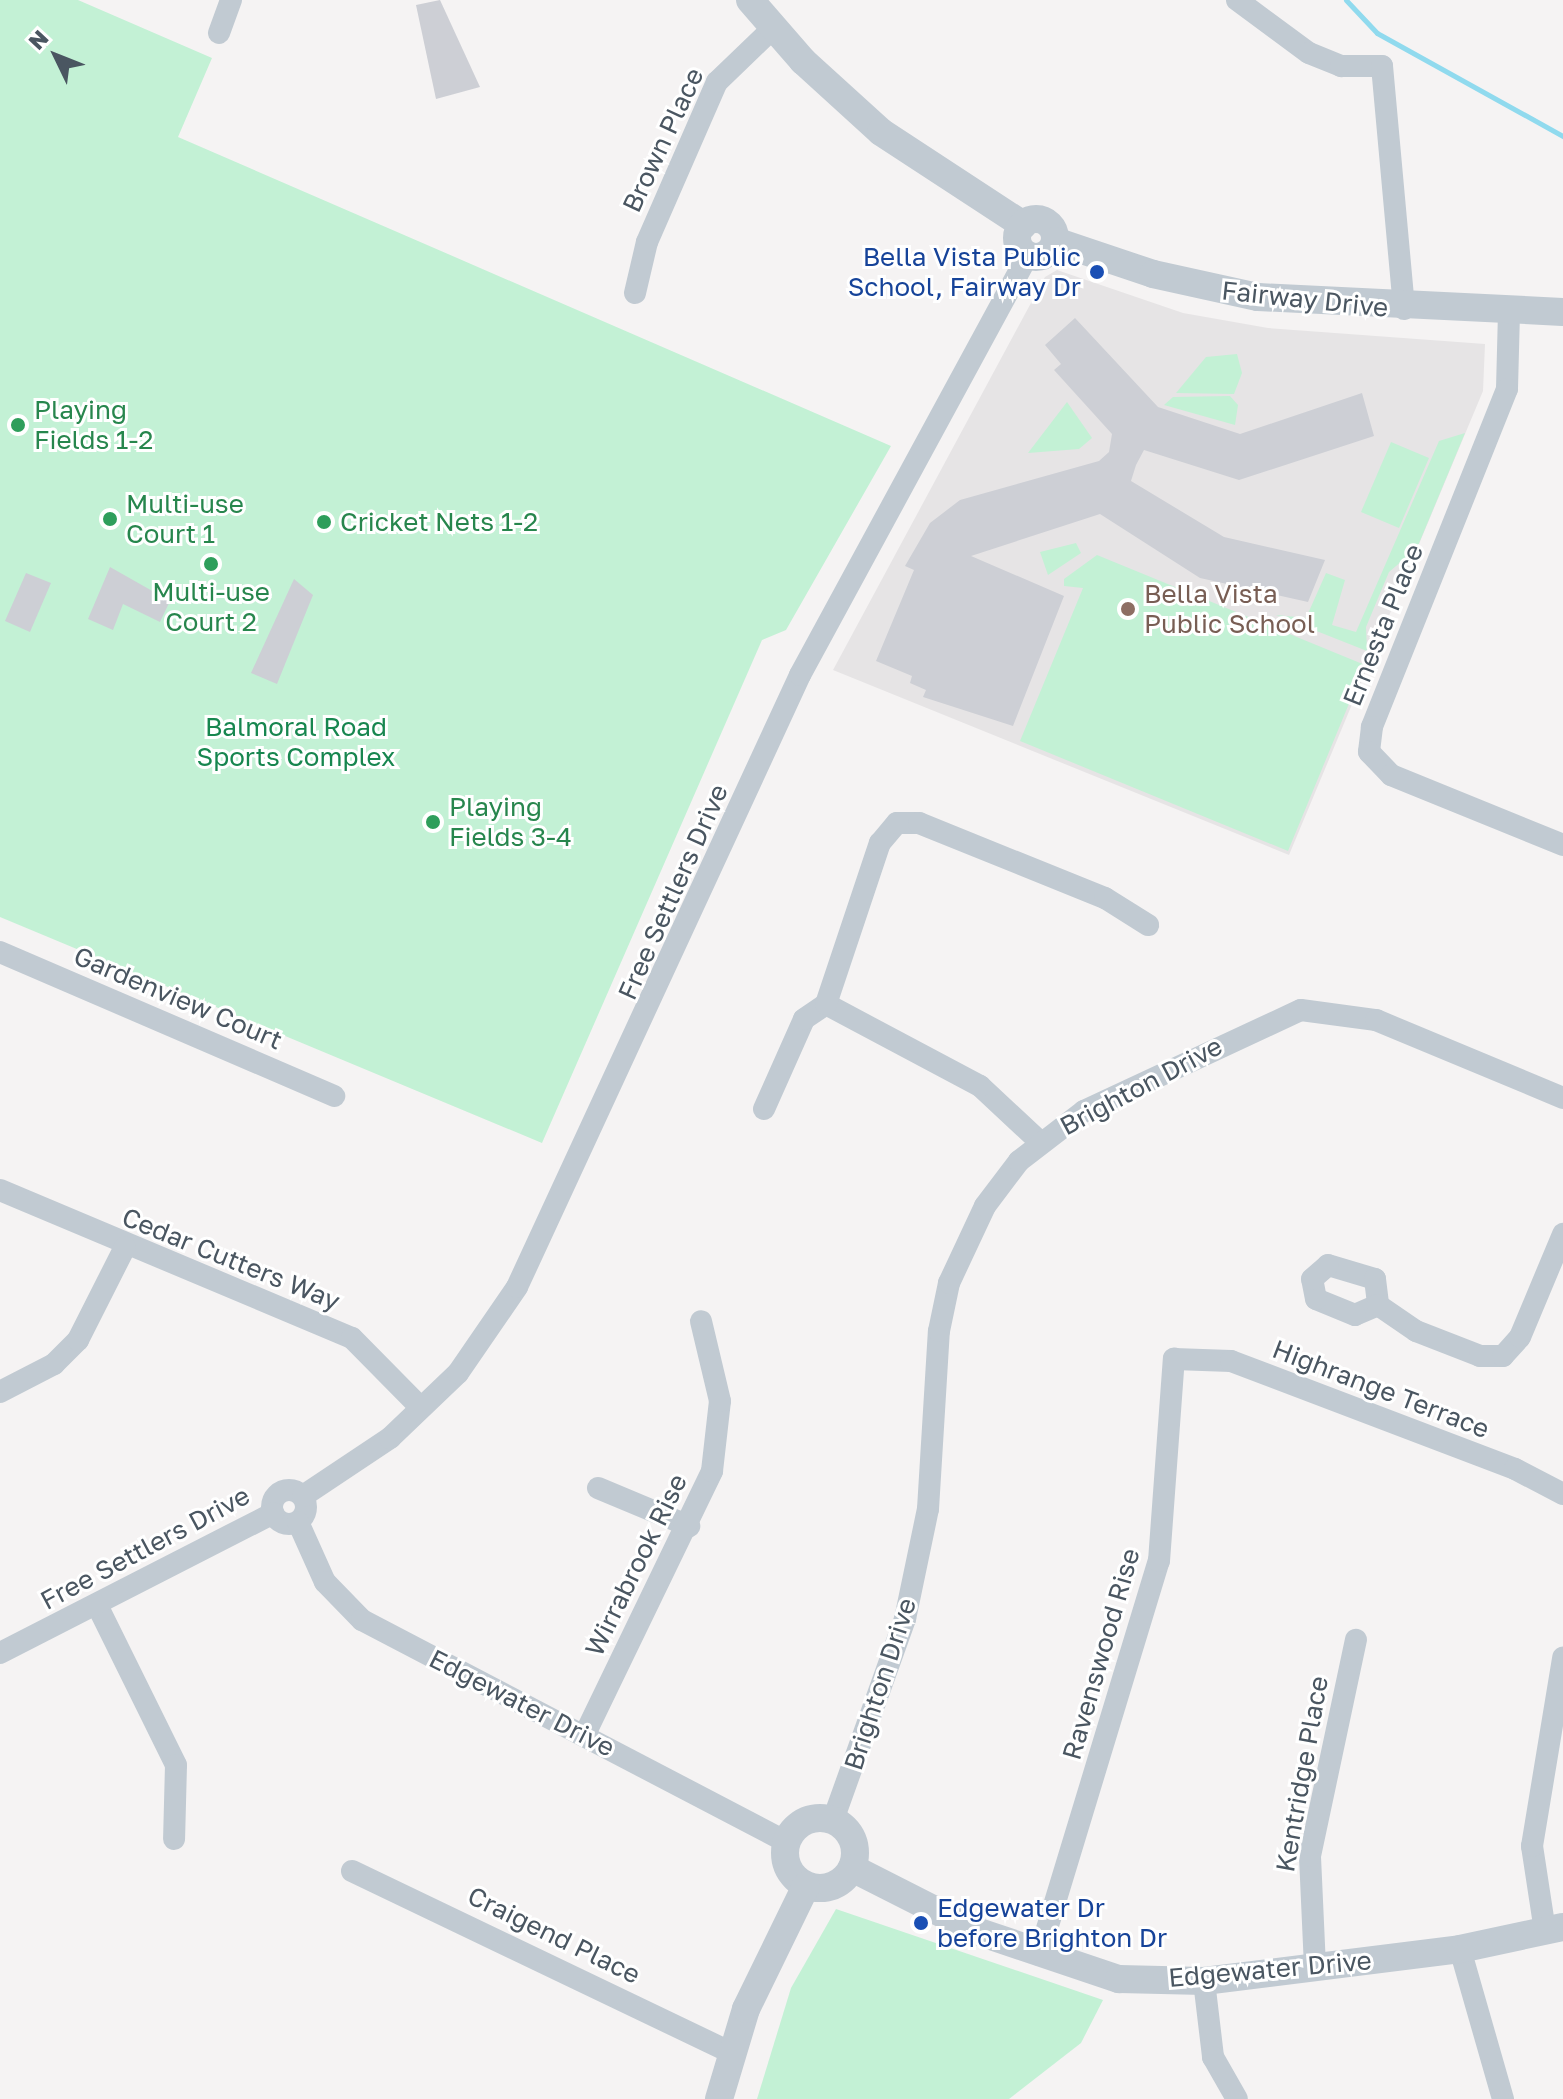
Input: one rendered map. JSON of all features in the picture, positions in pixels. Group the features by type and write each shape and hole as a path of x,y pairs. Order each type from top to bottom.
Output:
{"street":[{"path":"219,33 231,0"},
{"path":"750,0 772,29 881,132 1023,225 1045,221 1055,241 1043,256 1028,255 1018,243 1023,225"},
{"path":"1237,0 1309,53 1341,66 1382,66 1404,309"},
{"name":"Brown Place","path":"635,293 647,242 717,82 772,29"},
{"name":"Fairway Drive","path":"1055,241 1205,288 1404,309 1563,312"},
{"name":"Free Settlers Drive","path":"303,1496 390,1438 458,1373 517,1287 800,675 1028,255"},
{"name":"Ernesta Place","path":"1509,312 1507,389 1372,727 1369,752 1391,775 1563,845"},
{"path":"764,1109 804,1019 826,1004 880,843 897,823 919,823 1090,893 1148,925"},
{"name":"Gardenview Court","path":"0,952 334,1096"},
{"path":"826,1004 980,1086 1039,1141"},
{"name":"Brighton Drive","path":"833,1820 905,1619 928,1509 939,1331 949,1283 985,1206 1039,1141 1084,1111 1301,1010 1376,1020 1563,1098"},
{"name":"Cedar Cutters Way","path":"0,1190 125,1247 352,1338 421,1408"},
{"path":"1378,1305 1416,1331 1480,1356 1503,1356 1520,1337 1563,1234"},
{"path":"0,1392 54,1364 78,1340 125,1247"},
{"name":"Wirrabrook Rise","path":"585,1734 689,1526 712,1471 720,1401 701,1321"},
{"name":"Highrange Terrace","path":"1174,1359 1231,1361 1515,1469 1563,1494"},
{"name":"Ravenswood Rise","path":"1039,1955 1159,1561 1174,1359"},
{"path":"598,1488 689,1526"},
{"path":"279,1492 303,1496 307,1510 298,1522 285,1524 273,1513 279,1492"},
{"name":"Free Settlers Drive","path":"0,1653 98,1607 273,1513"},
{"name":"Edgewater Drive","path":"298,1522 325,1582 362,1620 787,1842"},
{"path":"98,1607 176,1765 174,1839"},
{"name":"Kentridge Place","path":"1315,1967 1310,1856 1356,1640"},
{"path":"1554,1929 1532,1846 1535,1799 1563,1658"},
{"path":"833,1820 853,1840 852,1868 827,1888 806,1886 790,1872 787,1842 805,1821 833,1820"},
{"name":"Edgewater Drive","path":"852,1868 1039,1955 1119,1979 1204,1981 1460,1949 1554,1929"},
{"name":"Craigend Place","path":"352,1871 729,2052"},
{"path":"719,2099 729,2052 806,1886"},
{"path":"1460,1949 1503,2099"},
{"path":"1204,1981 1213,2057 1237,2099"}],"shaded area":[{"name":"Bella Vista Public School","path":"1057,270 1183,313 1268,328 1485,344 1483,391 1289,855 833,670 1045,277"}],"green space":[{"name":"Balmoral Road Sports Complex","path":"0,0 78,0 212,58 178,137 891,446 786,630 762,640 542,1143 0,917"},
{"path":"1237,354 1242,373 1234,394 1176,393 1206,357"},
{"path":"1230,396 1238,405 1235,425 1164,405 1173,397"},
{"path":"1067,402 1092,438 1079,449 1028,453"},
{"path":"1465,433 1417,548 1389,572 1366,627 1367,651 1276,615 1306,618 1326,573 1345,580 1332,625 1356,632 1439,441"},
{"path":"1391,442 1429,458 1399,528 1361,512"},
{"path":"1076,543 1081,553 1048,575 1040,552"},
{"path":"1097,555 1365,665 1288,851 1020,741 1083,588 1064,586 1064,579"},
{"path":"836,1909 1103,2000 1081,2043 1009,2099 757,2099 791,1988"}],"building":[{"path":"440,0 480,87 436,99 416,5"},
{"path":"1075,318 1158,407 1240,434 1362,393 1374,436 1239,480 1144,450 1136,465 1131,481 1224,537 1325,560 1308,602 1200,578 1100,514 971,556 1064,596 1013,726 923,697 926,690 910,683 912,676 876,661 914,570 905,566 930,523 960,500 1099,461 1109,452 1112,434 1054,370 1061,364 1045,345"},
{"path":"110,567 170,601 160,622 123,604 113,630 88,619"},
{"path":"26,573 51,583 30,632 5,621"},
{"path":"294,579 313,595 277,684 251,673"}],"waterway":[{"path":"1346,0 1377,33 1563,136"}],"place":[{"name":"Bella Vista Public School, Fairway Dr","path":"1097,272"},
{"name":"Playing Fields 1-2","path":"18,425"},
{"name":"Multi-use Court 1","path":"110,519"},
{"name":"Cricket Nets 1-2","path":"324,522"},
{"name":"Multi-use Court 2","path":"211,564"},
{"name":"Bella Vista Public School","path":"1128,609"},
{"name":"Playing Fields 3-4","path":"433,822"},
{"name":"Edgewater Dr before Brighton Dr","path":"921,1923"}]}
